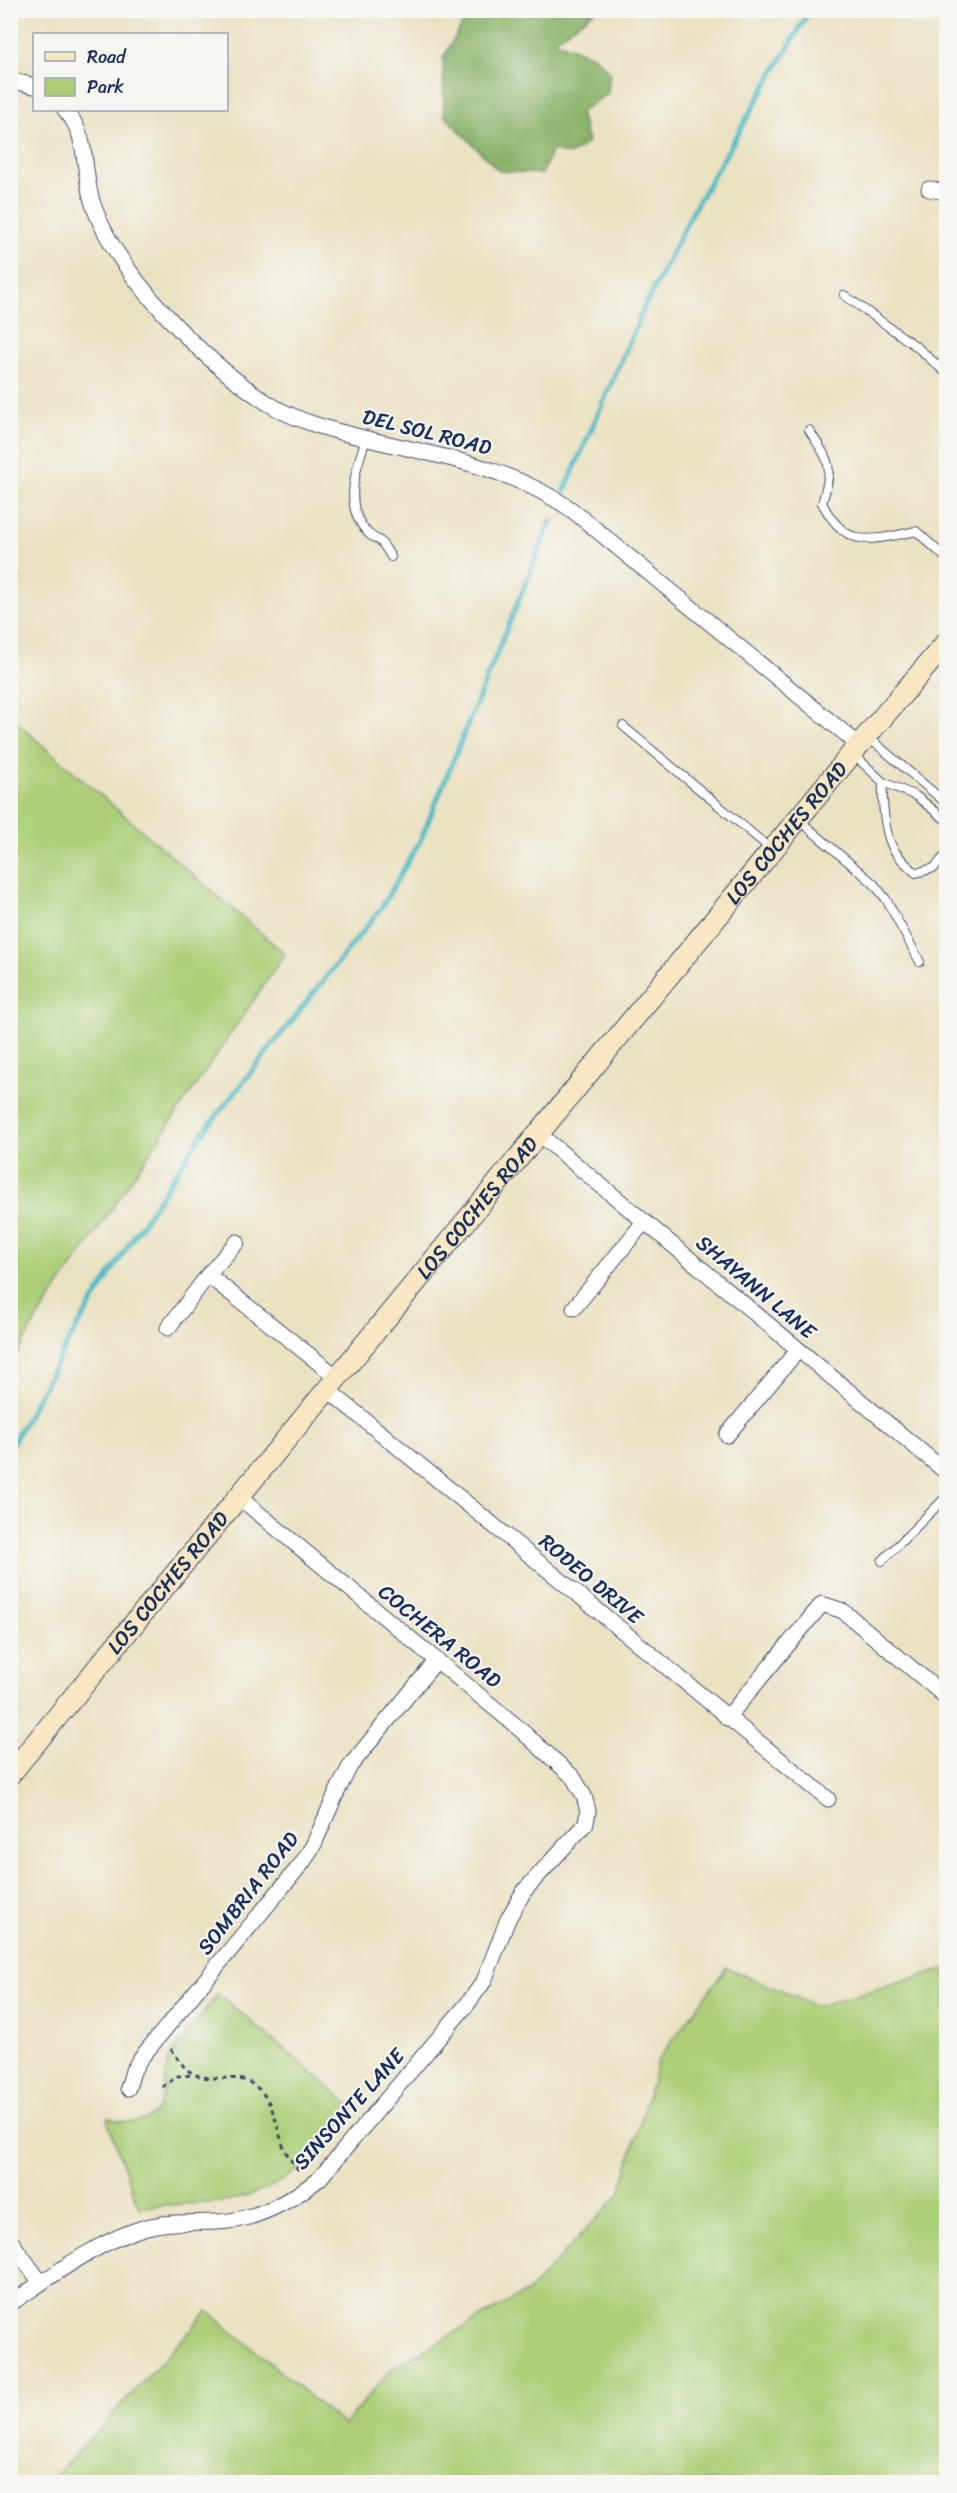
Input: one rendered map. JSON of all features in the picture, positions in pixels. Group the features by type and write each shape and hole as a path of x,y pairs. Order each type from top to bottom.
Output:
{"main road":[{"name":"LOS COCHES ROAD","path":"10,1774 240,1498 772,850 946,643"}],"street":[{"path":"10,80 33,86"},
{"name":"DEL SOL ROAD","path":"66,111 81,133 88,190 105,234 127,269 179,329 216,363 268,404 315,424 366,439 489,468 546,492 859,745"},
{"path":"929,189 946,192"},
{"name":"SHAYANN LANE","path":"539,1134 946,1472"},
{"path":"574,1308 644,1222"},
{"path":"168,1328 208,1275 237,1242"},
{"name":"RODEO DRIVE","path":"208,1275 727,1718 828,1799"},
{"path":"728,1435 798,1350"},
{"name":"COCHERA ROAD","path":"240,1498 515,1725 573,1777 587,1804 586,1823"},
{"path":"727,1718 822,1604 843,1611 946,1697"},
{"name":"SOMBRIA ROAD","path":"128,2088 140,2059 307,1857 350,1766 436,1661"},
{"name":"SINSONTE LANE","path":"10,2304 109,2243 139,2229 168,2224 219,2222 254,2216 294,2197 320,2178 469,2002 484,1981 508,1919 524,1891 586,1823"},
{"path":"10,2240 41,2283"}],"lane":[{"path":"844,295 917,347 946,373"},
{"path":"808,430 826,458 831,476 822,503 832,522 851,538 875,539 916,531 946,558"},
{"path":"366,439 355,474 352,492 354,508 368,534 381,542 391,557"},
{"path":"10,565 12,576"},
{"path":"623,726 772,850"},
{"path":"859,745 883,782 916,796 946,820"},
{"path":"859,745 946,803"},
{"path":"883,782 881,800 891,844 901,859 916,873 934,868 946,855"},
{"path":"798,819 873,883 886,899 920,962"},
{"path":"882,1561 946,1497"}],"path":[{"path":"171,2049 185,2068 197,2076"},
{"path":"162,2087 181,2075 238,2079 249,2082 260,2090 270,2105 285,2150 300,2172"}],"green space":[{"path":"470,11 595,11 554,41 593,56 610,72 608,93 580,112 588,143 569,155 552,150 542,174 499,171 444,115 443,58"},
{"path":"11,718 285,954 38,1317 11,1365"},
{"path":"726,1968 817,2006 946,1969 946,2482 47,2482 70,2461 208,2311 344,2425 391,2369 530,2290 620,2193 658,2060"},
{"path":"218,1994 354,2108 311,2157 280,2182 262,2191 242,2198 218,2202 139,2208 107,2120 108,2117 131,2122 152,2115 163,2097 170,2056"}],"waterway":[{"path":"564,492 644,308 695,207 810,10"},
{"path":"10,1448 72,1335 202,1134 381,908 421,839 551,521"}]}
